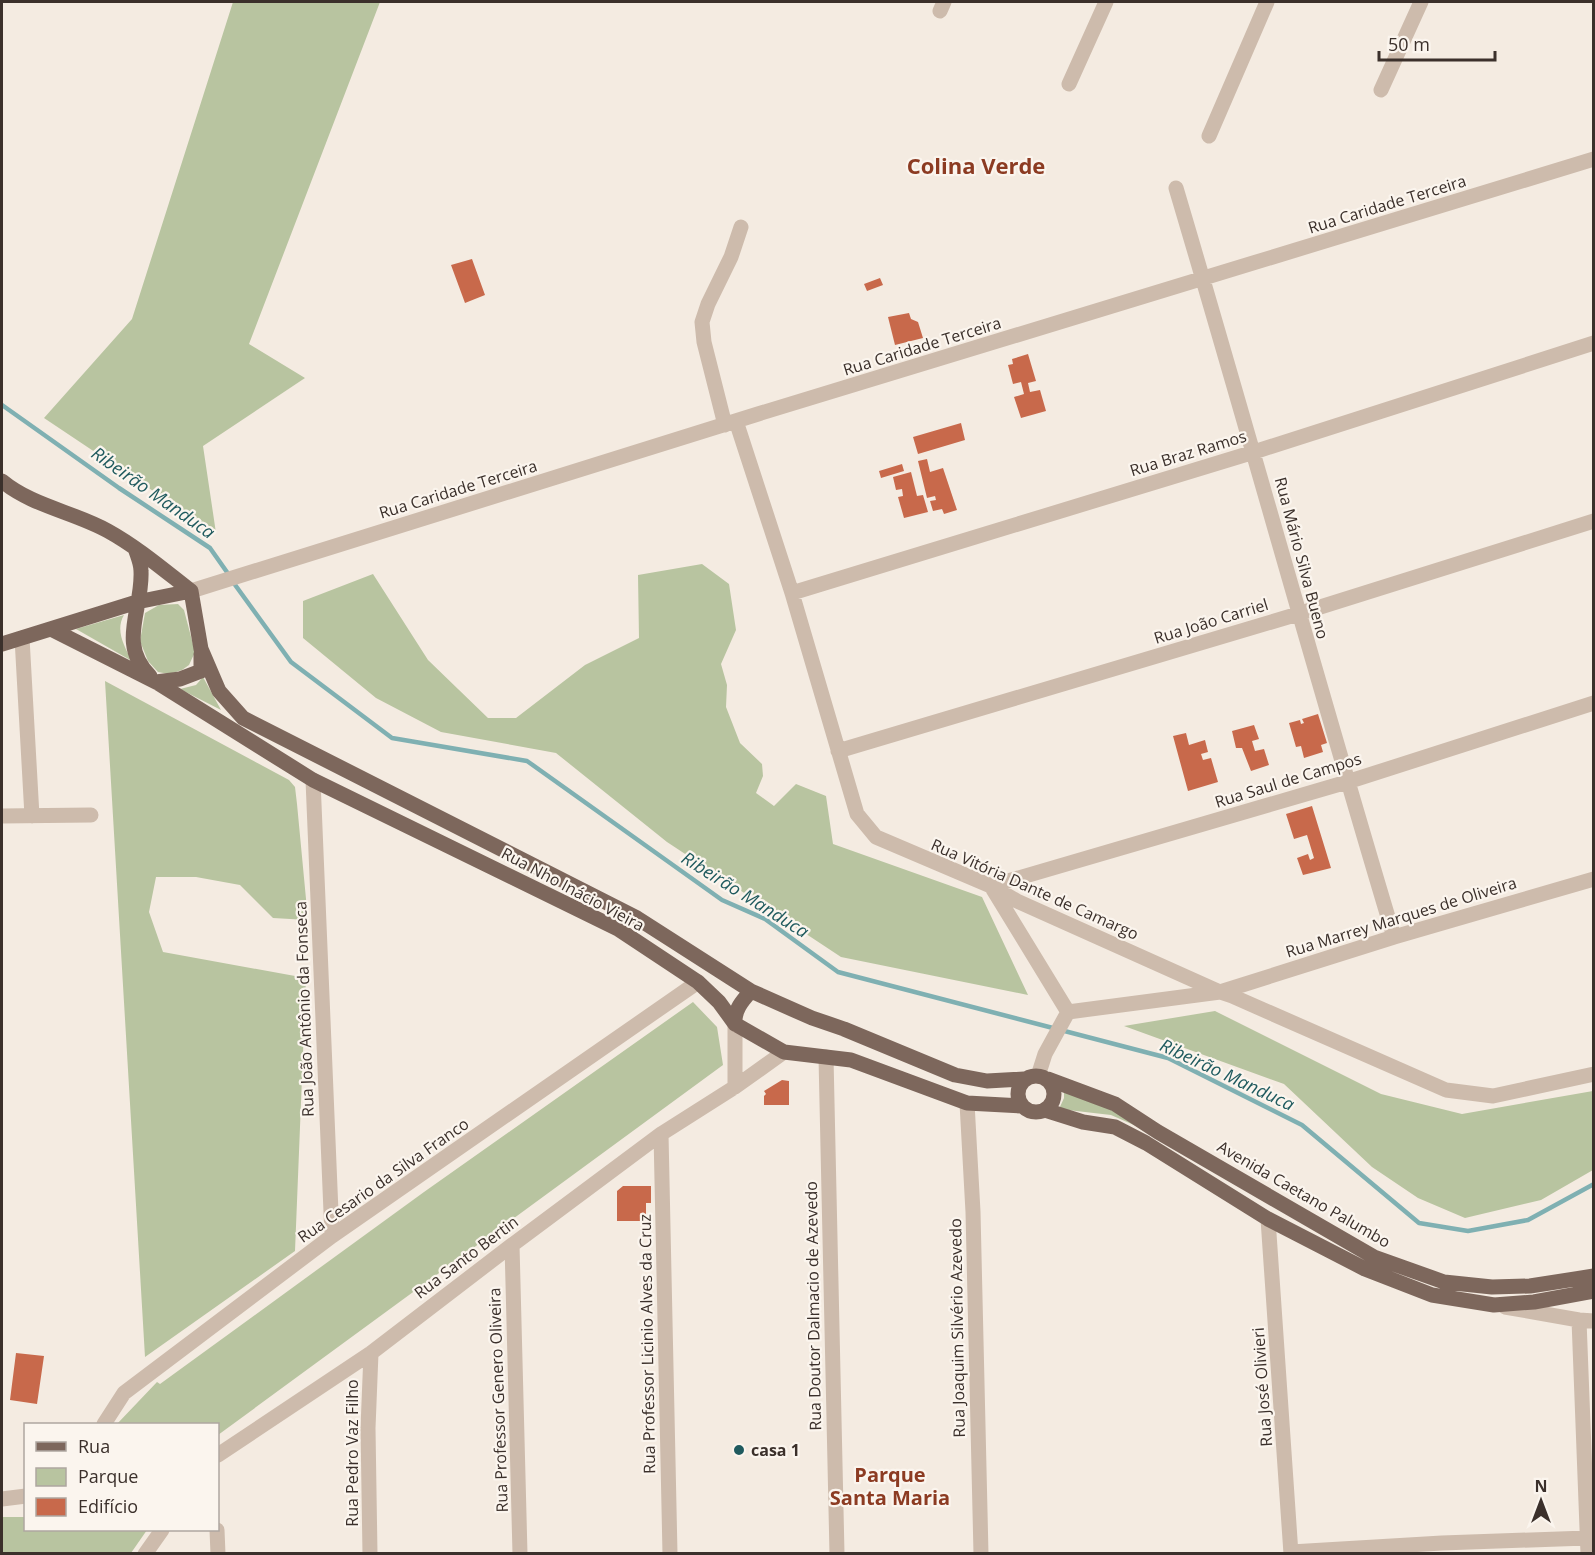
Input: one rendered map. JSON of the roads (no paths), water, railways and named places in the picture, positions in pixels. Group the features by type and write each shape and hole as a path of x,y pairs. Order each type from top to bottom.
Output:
{"main road":[{"path":"2,481 32,500 106,530 135,548 192,591 201,649 201,671 180,679 156,682 51,629"},
{"path":"135,548 141,570 132,630 135,654 142,668 156,682"},
{"path":"2,644 137,602 192,591"},
{"name":"Rua Nho Inácio Vieira","path":"201,649 219,691 243,718 637,918 751,991 955,1075 987,1081 1037,1078"},
{"name":"Rua Nho Inácio Vieira","path":"156,682 313,780 618,929 698,982 719,1002 735,1024 784,1052 851,1060 967,1102 1021,1106"},
{"path":"735,1024 734,1016 739,1005 751,991"},
{"path":"1037,1078 1053,1086 1054,1096 1045,1110 1031,1112 1021,1106 1018,1101 1018,1089 1037,1078"},
{"name":"Avenida Caetano Palumbo","path":"1037,1078 1114,1104 1158,1132 1374,1257 1434,1279 1444,1282 1502,1287 1530,1286 1593,1276"},
{"name":"Avenida Caetano Palumbo","path":"1045,1110 1083,1122 1115,1127 1146,1143 1268,1219 1376,1274 1432,1295 1494,1305 1534,1302 1593,1291"}],"street":[{"path":"1069,84 1106,2"},
{"path":"1209,136 1267,2"},
{"path":"1381,90 1421,2"},
{"name":"Rua Caridade Terceira","path":"192,591 730,423 1593,159"},
{"name":"Rua Mário Silva Bueno","path":"1176,188 1254,452 1298,614 1394,937"},
{"name":"Rua Vitória Dante de Camargo","path":"741,227 731,257 708,304 702,322 704,342 730,423 792,593 856,814 876,837 991,886 1017,901 1220,992 1446,1090 1493,1096 1593,1074"},
{"name":"Rua Braz Ramos","path":"792,593 1254,452 1593,343"},
{"name":"Rua João Carriel","path":"838,751 1298,614 1593,521"},
{"path":"22,638 32,816"},
{"name":"Rua Saul de Campos","path":"991,886 1347,782 1593,703"},
{"name":"Rua João Antônio da Fonseca","path":"313,780 332,1236"},
{"path":"2,816 91,815"},
{"name":"Rua Marrey Marques de Oliveira","path":"1065,1018 1220,992 1394,937 1593,879"},
{"path":"991,886 1065,1018 1045,1053 1037,1078"},
{"name":"Rua Cesario da Silva Franco","path":"105,1423 124,1393 332,1236 698,982"},
{"path":"735,1024 735,1087"},
{"name":"Rua Santo Bertin","path":"219,1454 371,1353 661,1134 735,1087 784,1052"},
{"name":"Rua Doutor Dalmacio de Azevedo","path":"825,1057 837,1554"},
{"name":"Rua Joaquim Silvério Azevedo","path":"967,1102 981,1554"},
{"name":"Rua Professor Licinio Alves da Cruz","path":"661,1134 670,1554"},
{"name":"Rua José Olivieri","path":"1268,1219 1291,1553"},
{"name":"Rua Professor Genero Oliveira","path":"512,1245 520,1554"},
{"path":"1291,1553 1587,1546 1586,1320 1494,1305"},
{"name":"Rua Pedro Vaz Filho","path":"370,1554 368,1428 371,1353"},
{"path":"2,1499 24,1497"},
{"path":"145,1554 161,1531"},
{"path":"216,1531 218,1554"}],"waterway":[{"name":"Ribeirão Manduca","path":"2,405 119,488 210,548 229,575"},
{"name":"Ribeirão Manduca","path":"233,582 291,662 392,738 527,761 722,900 765,919 838,972 1168,1058 1302,1125 1419,1223 1468,1231 1528,1220 1594,1184"}],"place":[{"name":"casa 1","path":"739,1450"}],"district":[{"name":"Colina Verde","path":"976,166"},
{"name":"Parque Santa Maria","path":"890,1486"}]}
